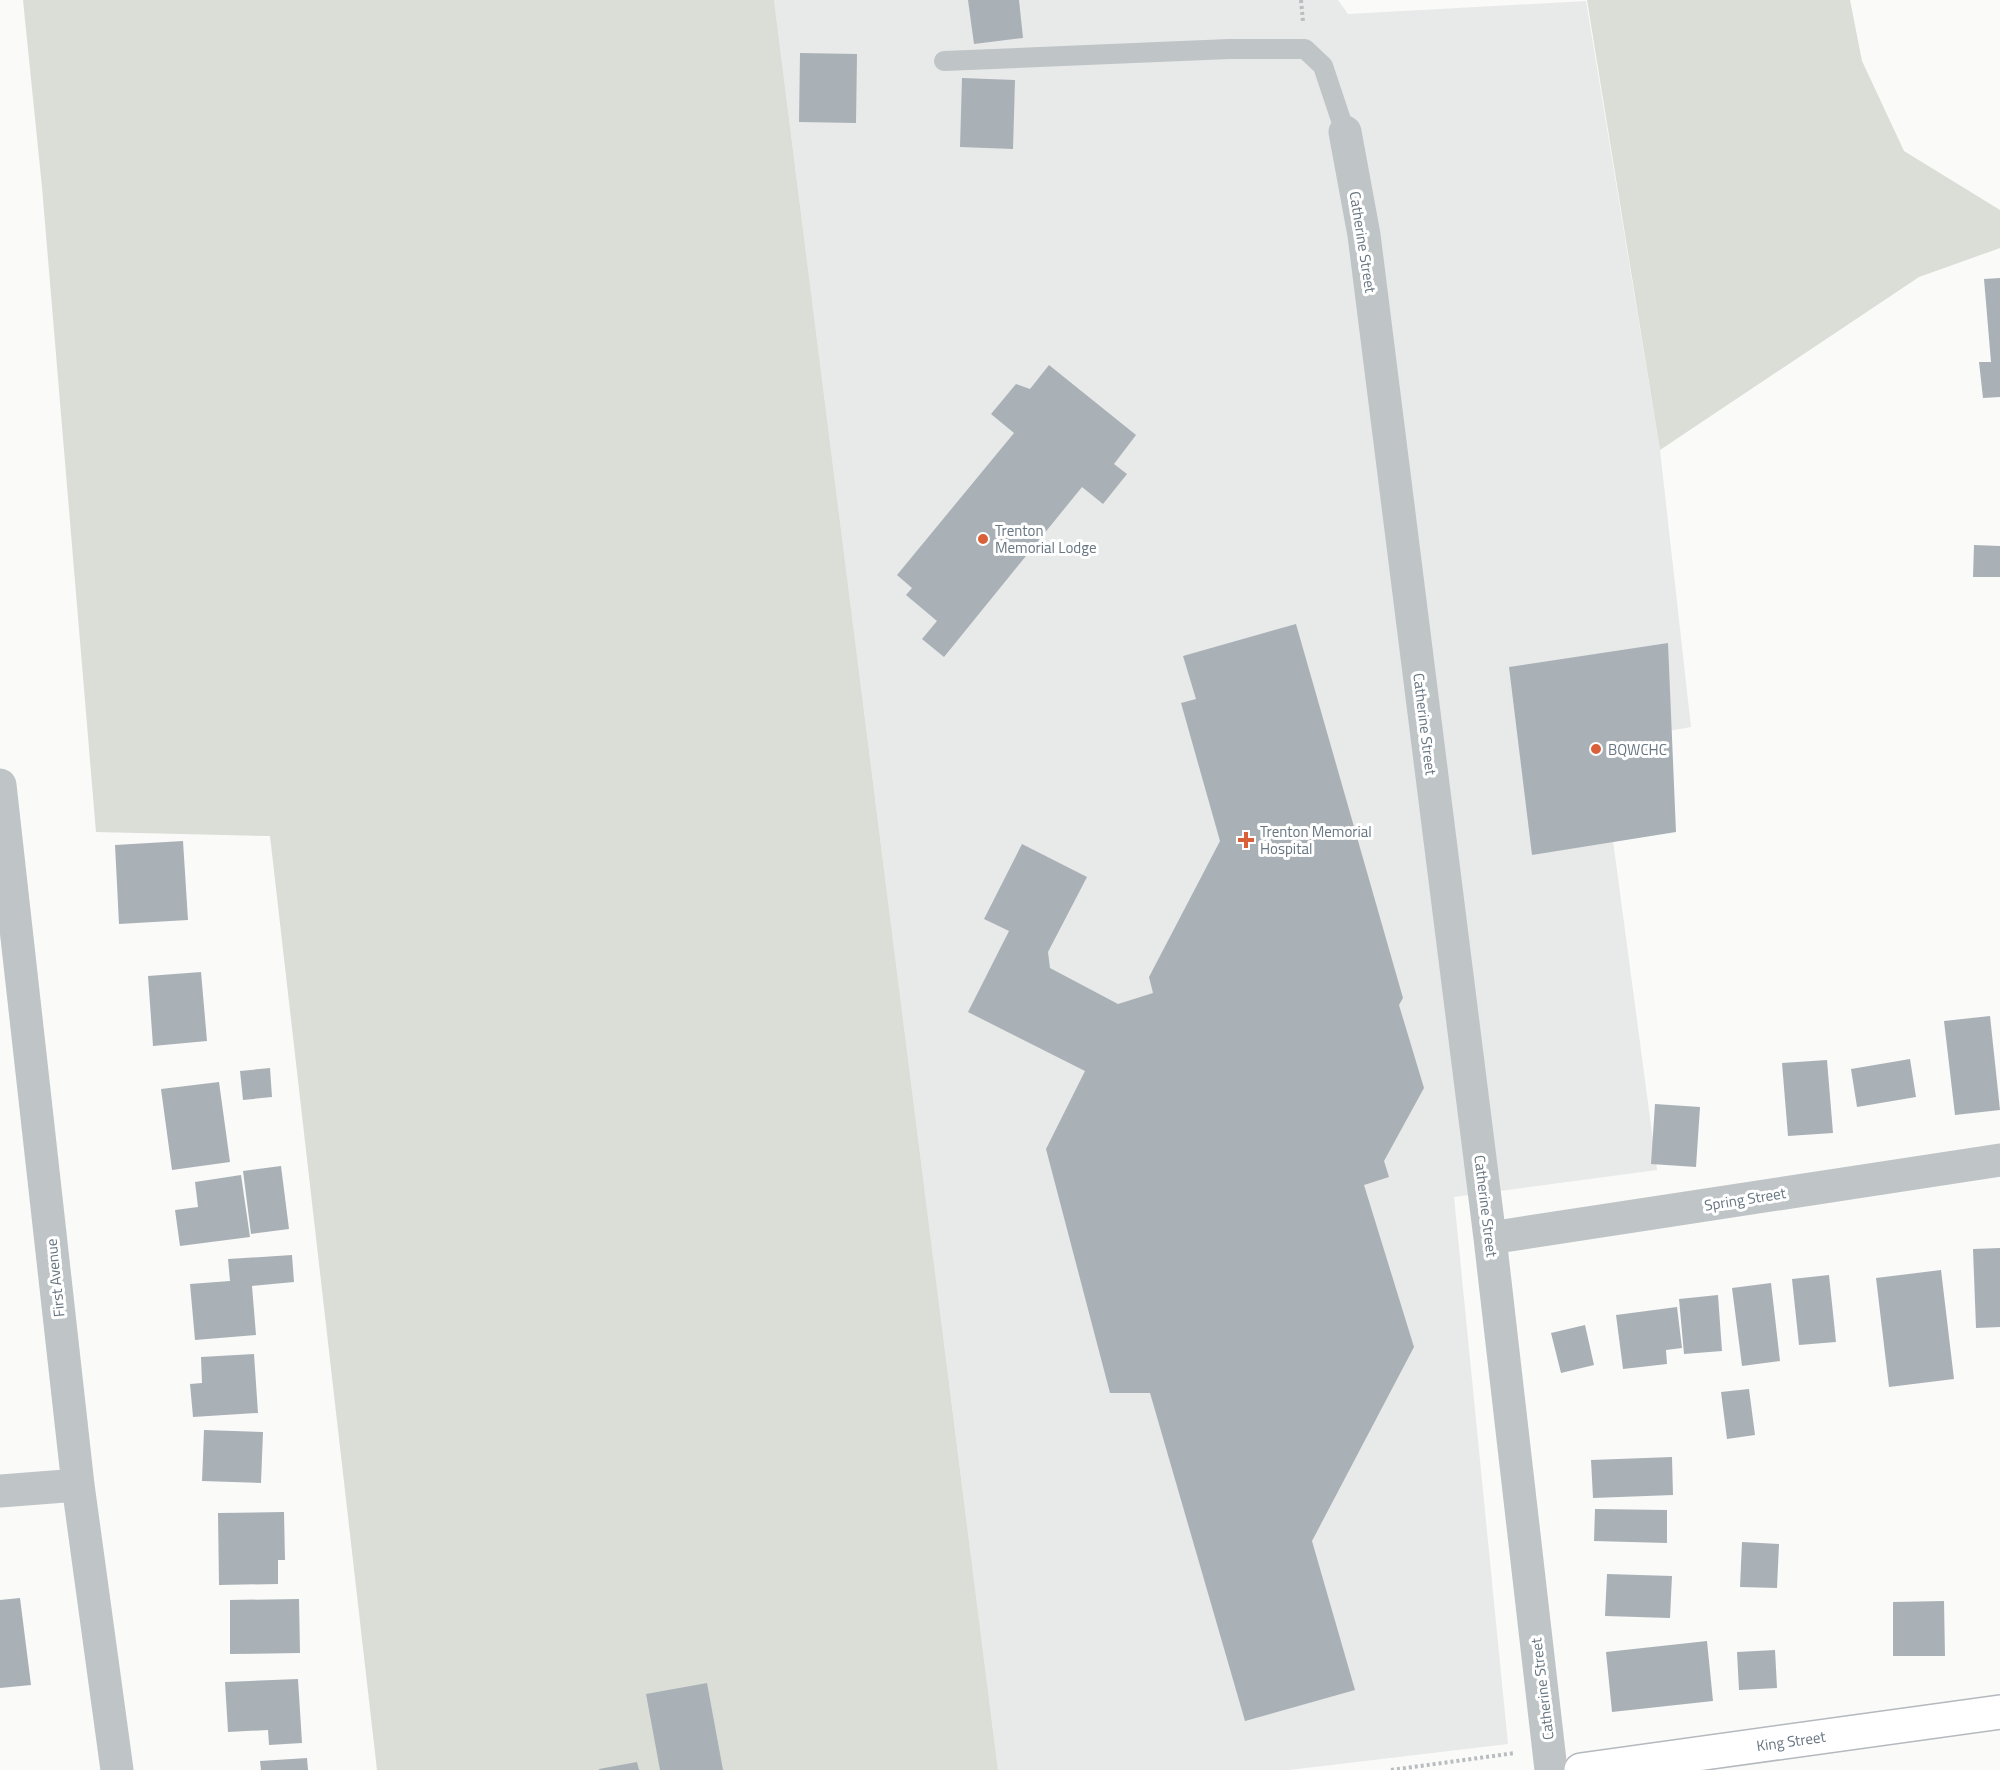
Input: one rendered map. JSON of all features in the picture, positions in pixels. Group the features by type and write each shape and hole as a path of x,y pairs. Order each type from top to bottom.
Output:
{"street":[{"name":"Catherine Street","path":"1345,132 1364,235 1490,1238 1551,1770"},
{"name":"First Avenue","path":"0,785 78,1485 117,1770"},
{"name":"Spring Street","path":"1490,1238 2000,1160"},
{"path":"0,1491 78,1485"},
{"name":"King Street","path":"1581,1770 2000,1712"}],"lane":[{"name":"Catherine Street","path":"944,61 1229,49 1305,49 1323,66 1345,132"}],"shaded area":[{"path":"23,0 774,0 998,1770 377,1770 270,836 96,832 42,187"},
{"name":"Trenton Memorial Hospital","path":"774,0 1338,0 1348,14 1586,1 1660,450 1691,727 1600,743 1657,1170 1454,1197 1508,1744 1289,1770 998,1770"},
{"path":"1587,0 1850,0 1862,61 1904,151 2000,210 2000,248 1919,277 1660,450"}],"building":[{"path":"968,0 1019,0 1023,38 974,44"},
{"path":"800,53 857,54 856,123 799,122"},
{"path":"962,78 1015,80 1013,149 960,147"},
{"path":"2000,278 2000,397 1983,398 1979,362 1991,362 1984,279"},
{"name":"Trenton Memorial Lodge","path":"1049,365 1136,435 1114,464 1127,474 1103,504 1082,487 944,657 922,639 937,621 906,595 912,588 897,575 1014,433 991,414 1016,384 1030,389"},
{"path":"1974,545 2000,546 2000,577 1973,577"},
{"name":"Trenton Memorial Hospital","path":"1296,624 1403,998 1399,1005 1424,1088 1384,1161 1389,1177 1364,1185 1414,1347 1312,1541 1355,1690 1245,1721 1150,1393 1110,1393 1046,1149 1085,1071 968,1012 1009,931 984,919 1022,844 1087,877 1048,952 1050,968 1118,1004 1153,993 1149,977 1220,841 1181,703 1196,699 1183,656"},
{"name":"BQWCHC","path":"1668,643 1676,832 1532,855 1509,667"},
{"path":"183,841 188,920 119,924 115,845"},
{"path":"201,972 207,1041 153,1046 148,976"},
{"path":"1990,1016 2000,1110 1955,1115 1944,1021"},
{"path":"1910,1059 1916,1097 1857,1107 1851,1069"},
{"path":"1827,1060 1833,1133 1788,1136 1782,1063"},
{"path":"270,1068 272,1097 243,1100 240,1071"},
{"path":"219,1082 230,1162 172,1170 161,1089"},
{"path":"1655,1104 1700,1107 1696,1167 1651,1164"},
{"path":"281,1166 289,1229 251,1234 243,1171"},
{"path":"241,1175 250,1237 180,1246 175,1210 198,1207 195,1182"},
{"path":"2000,1248 2000,1327 1976,1328 1973,1249"},
{"path":"292,1255 294,1282 252,1286 256,1335 195,1340 190,1284 230,1281 228,1259"},
{"path":"1941,1270 1954,1379 1889,1387 1876,1278"},
{"path":"1829,1275 1836,1342 1799,1345 1792,1279"},
{"path":"1771,1283 1780,1361 1742,1366 1732,1288"},
{"path":"1718,1295 1722,1351 1684,1354 1679,1299"},
{"path":"1677,1307 1682,1348 1666,1350 1667,1364 1623,1369 1616,1315"},
{"path":"1585,1325 1594,1365 1561,1373 1551,1333"},
{"path":"254,1354 258,1413 193,1417 190,1384 202,1383 201,1357"},
{"path":"1749,1389 1755,1435 1727,1439 1721,1392"},
{"path":"204,1430 263,1432 261,1483 202,1481"},
{"path":"1672,1457 1673,1495 1593,1498 1591,1460"},
{"path":"1595,1509 1667,1510 1667,1543 1594,1541"},
{"path":"284,1512 285,1560 278,1560 278,1584 219,1585 218,1513"},
{"path":"1742,1542 1779,1544 1777,1588 1740,1587"},
{"path":"1607,1574 1672,1576 1670,1618 1605,1616"},
{"path":"20,1598 31,1685 0,1688 0,1600"},
{"path":"299,1599 300,1653 230,1654 230,1600"},
{"path":"1944,1601 1945,1656 1893,1656 1893,1602"},
{"path":"1707,1641 1713,1701 1612,1712 1606,1652"},
{"path":"1775,1650 1777,1688 1739,1690 1737,1652"},
{"path":"298,1679 302,1743 269,1745 268,1730 228,1732 225,1682"},
{"path":"707,1683 723,1770 660,1770 646,1694"},
{"path":"307,1758 308,1770 261,1770 260,1761"},
{"path":"637,1762 639,1770 599,1770 599,1769"}],"place":[{"name":"Trenton Memorial Lodge","path":"983,539"},
{"name":"BQWCHC","path":"1596,749"},
{"name":"Trenton Memorial Hospital","path":"1246,840"}]}
